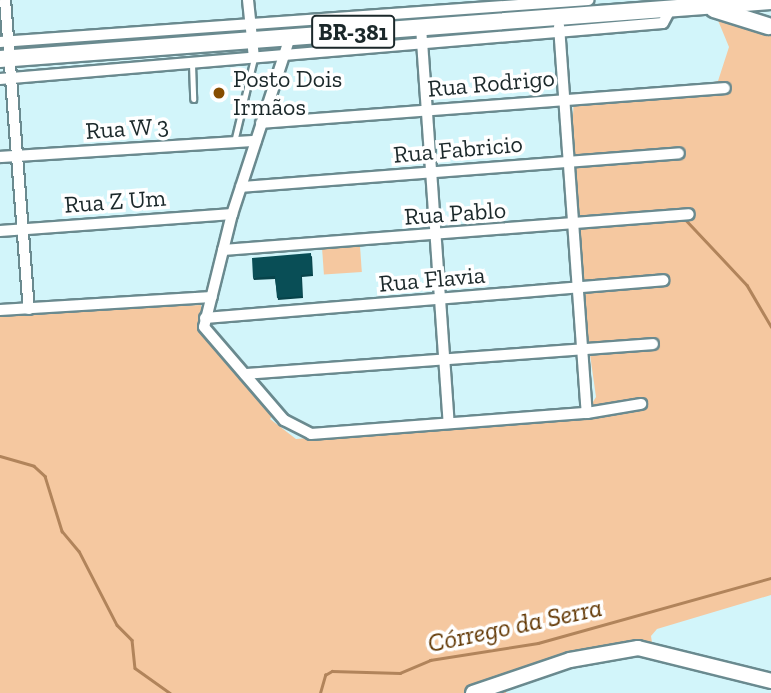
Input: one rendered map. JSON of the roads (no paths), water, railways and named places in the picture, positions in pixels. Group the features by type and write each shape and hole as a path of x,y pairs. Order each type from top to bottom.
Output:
{"main road":[{"name":"BR-381","path":"5,59 191,45 251,33 290,37 421,27 490,10 558,25 702,4 763,1"},
{"path":"702,4 770,26"}],"street":[{"path":"5,0 5,59 12,78 15,156 29,309"},
{"path":"248,0 254,58"},
{"path":"4,42 251,33 589,0"},
{"path":"763,1 759,15 770,26"},
{"path":"0,79 423,46 558,25 587,413"},
{"path":"421,27 449,423"},
{"path":"290,37 232,214 205,317 206,332 284,421 301,433 587,413 641,404"},
{"path":"191,45 192,64"},
{"path":"171,46 172,65"},
{"name":"Rua Rodrigo","path":"261,123 564,98 725,88"},
{"name":"Rua W 3","path":"0,157 256,141"},
{"name":"Rua Fabricio","path":"241,187 679,153"},
{"name":"Rua Z Um","path":"0,231 232,214"},
{"name":"Rua Pablo","path":"223,250 436,237 689,214"},
{"name":"Rua Flavia","path":"205,317 442,300 663,280"},
{"path":"0,310 212,297"},
{"path":"245,374 445,361 581,347 653,344"},
{"path":"473,693 570,660 638,648 771,681"}],"lane":[{"path":"234,142 254,58"},
{"path":"192,64 193,99"}],"waterway":[{"path":"686,220 747,285 771,326"},
{"path":"0,456 34,466 45,476 62,531 79,551 117,625 132,640 135,668 170,693"},
{"name":"Córrego da Serra","path":"320,693 325,675 332,671 400,673 430,660 538,643 771,578"}],"place":[{"name":"Posto Dois Irmãos","path":"219,93"}]}
